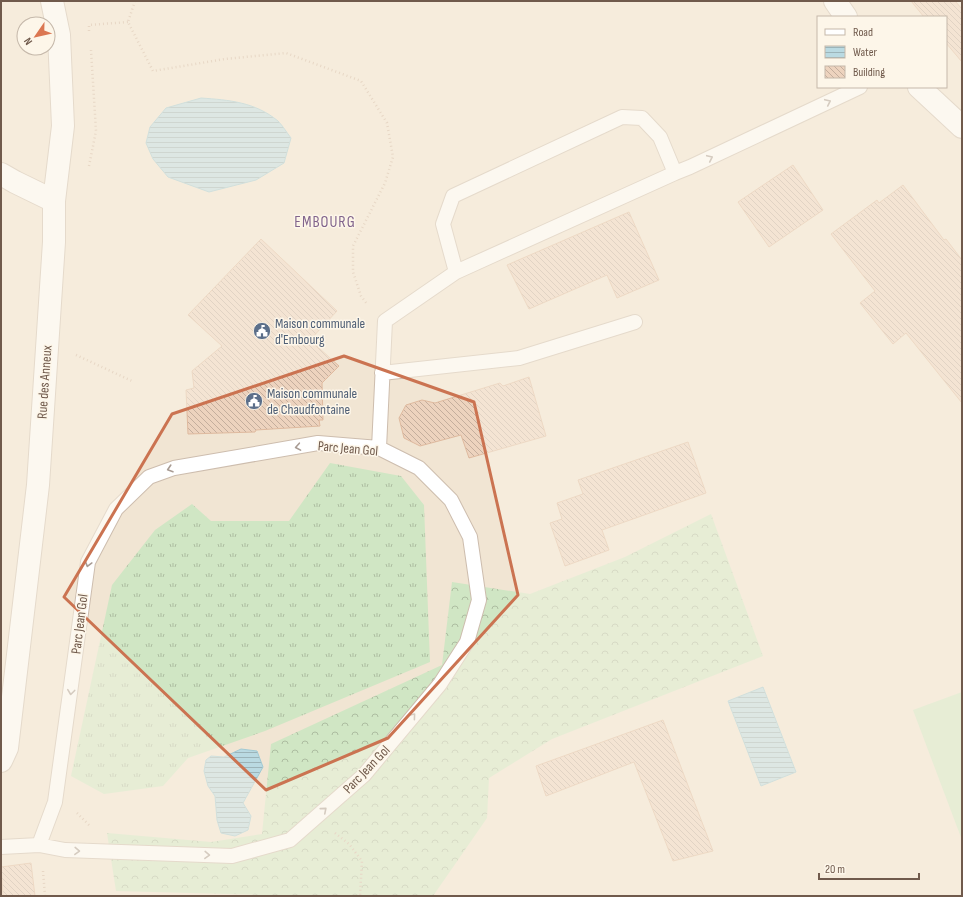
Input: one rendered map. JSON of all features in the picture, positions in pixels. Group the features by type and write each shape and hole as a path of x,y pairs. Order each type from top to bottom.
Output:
{"street":[{"name":"Rue des Anneux","path":"1,761 7,748 38,485 54,242 54,201 63,126 59,35 52,1"},
{"path":"835,1 845,16"},
{"path":"920,88 962,127"},
{"path":"1,174 54,201"}],"lane":[{"path":"379,448 385,321 456,272 690,167 858,88"},
{"path":"456,272 443,224 453,196 622,117 642,118 660,137 674,173"},
{"path":"382,373 519,358 635,322"},
{"name":"Parc Jean Gol","path":"1,847 38,845 65,850 232,856 290,840 364,775 440,684 467,642 479,600 470,538 451,500 418,468 379,448 318,443 174,468 149,477 116,509 88,562 55,802 38,845"}],"path":[{"path":"135,1 128,22 153,71 225,59 286,53 361,81 387,123 393,157 385,183 353,246 353,272 361,296 370,308 385,321"},
{"path":"89,24 128,22"},
{"path":"74,355 132,381"},
{"path":"55,802 72,809 89,824 94,834 98,851"},
{"path":"321,812 336,835 349,844 362,861 360,896"}],"highlighted area":[{"path":"344,356 474,402 518,595 388,738 266,790 64,597 172,414"}],"shaded area":[{"path":"1,1 962,1 962,896 1,896"}],"green space":[{"path":"330,463 401,476 424,505 430,662 265,731 188,758 163,786 104,794 71,776 112,585 155,530 192,504 211,521 289,521"},
{"path":"711,514 763,656 552,739 489,778 487,818 433,896 299,896 116,891 107,833 211,842 262,834 271,744 442,665 452,582 530,594 625,557"},
{"path":"962,692 962,840 913,710"}],"water":[{"path":"201,98 241,103 260,110 278,121 291,138 284,163 256,180 209,192 168,177 153,159 146,143 150,127 166,108"},
{"path":"763,687 796,772 761,786 728,701"},
{"path":"241,749 257,751 263,767 243,803 251,816 248,830 235,836 221,833 217,820 215,796 208,786 204,771 206,760 211,756 224,757"}],"building":[{"path":"911,1 955,1 962,9 962,62 947,44 947,16 923,16"},
{"path":"793,165 823,210 769,247 738,202"},
{"path":"903,185 944,240 946,239 962,260 962,403 906,333 893,344 860,303 875,291 831,234 877,200 879,203"},
{"path":"629,212 659,280 617,298 607,275 529,309 507,265"},
{"name":"Maison communale d'Embourg","path":"261,239 337,311 310,340 339,366 322,383 323,420 319,420 320,426 256,430 255,432 188,434 186,390 194,388 192,371 222,346 188,315"},
{"path":"529,377 546,436 469,458 461,435 420,446 404,438 399,418 406,405 422,400 435,403 500,383 503,386"},
{"path":"688,442 706,493 602,530 609,550 565,566 550,523 562,519 557,503 583,494 578,480"},
{"path":"663,720 713,851 673,861 634,762 546,796 536,766"},
{"path":"31,863 35,896 3,896 1,867"}],"place":[{"name":"Maison communale d'Embourg","path":"262,331"},
{"name":"Maison communale de Chaudfontaine","path":"254,401"}],"district":[{"name":"EMBOURG","path":"325,221"}]}
